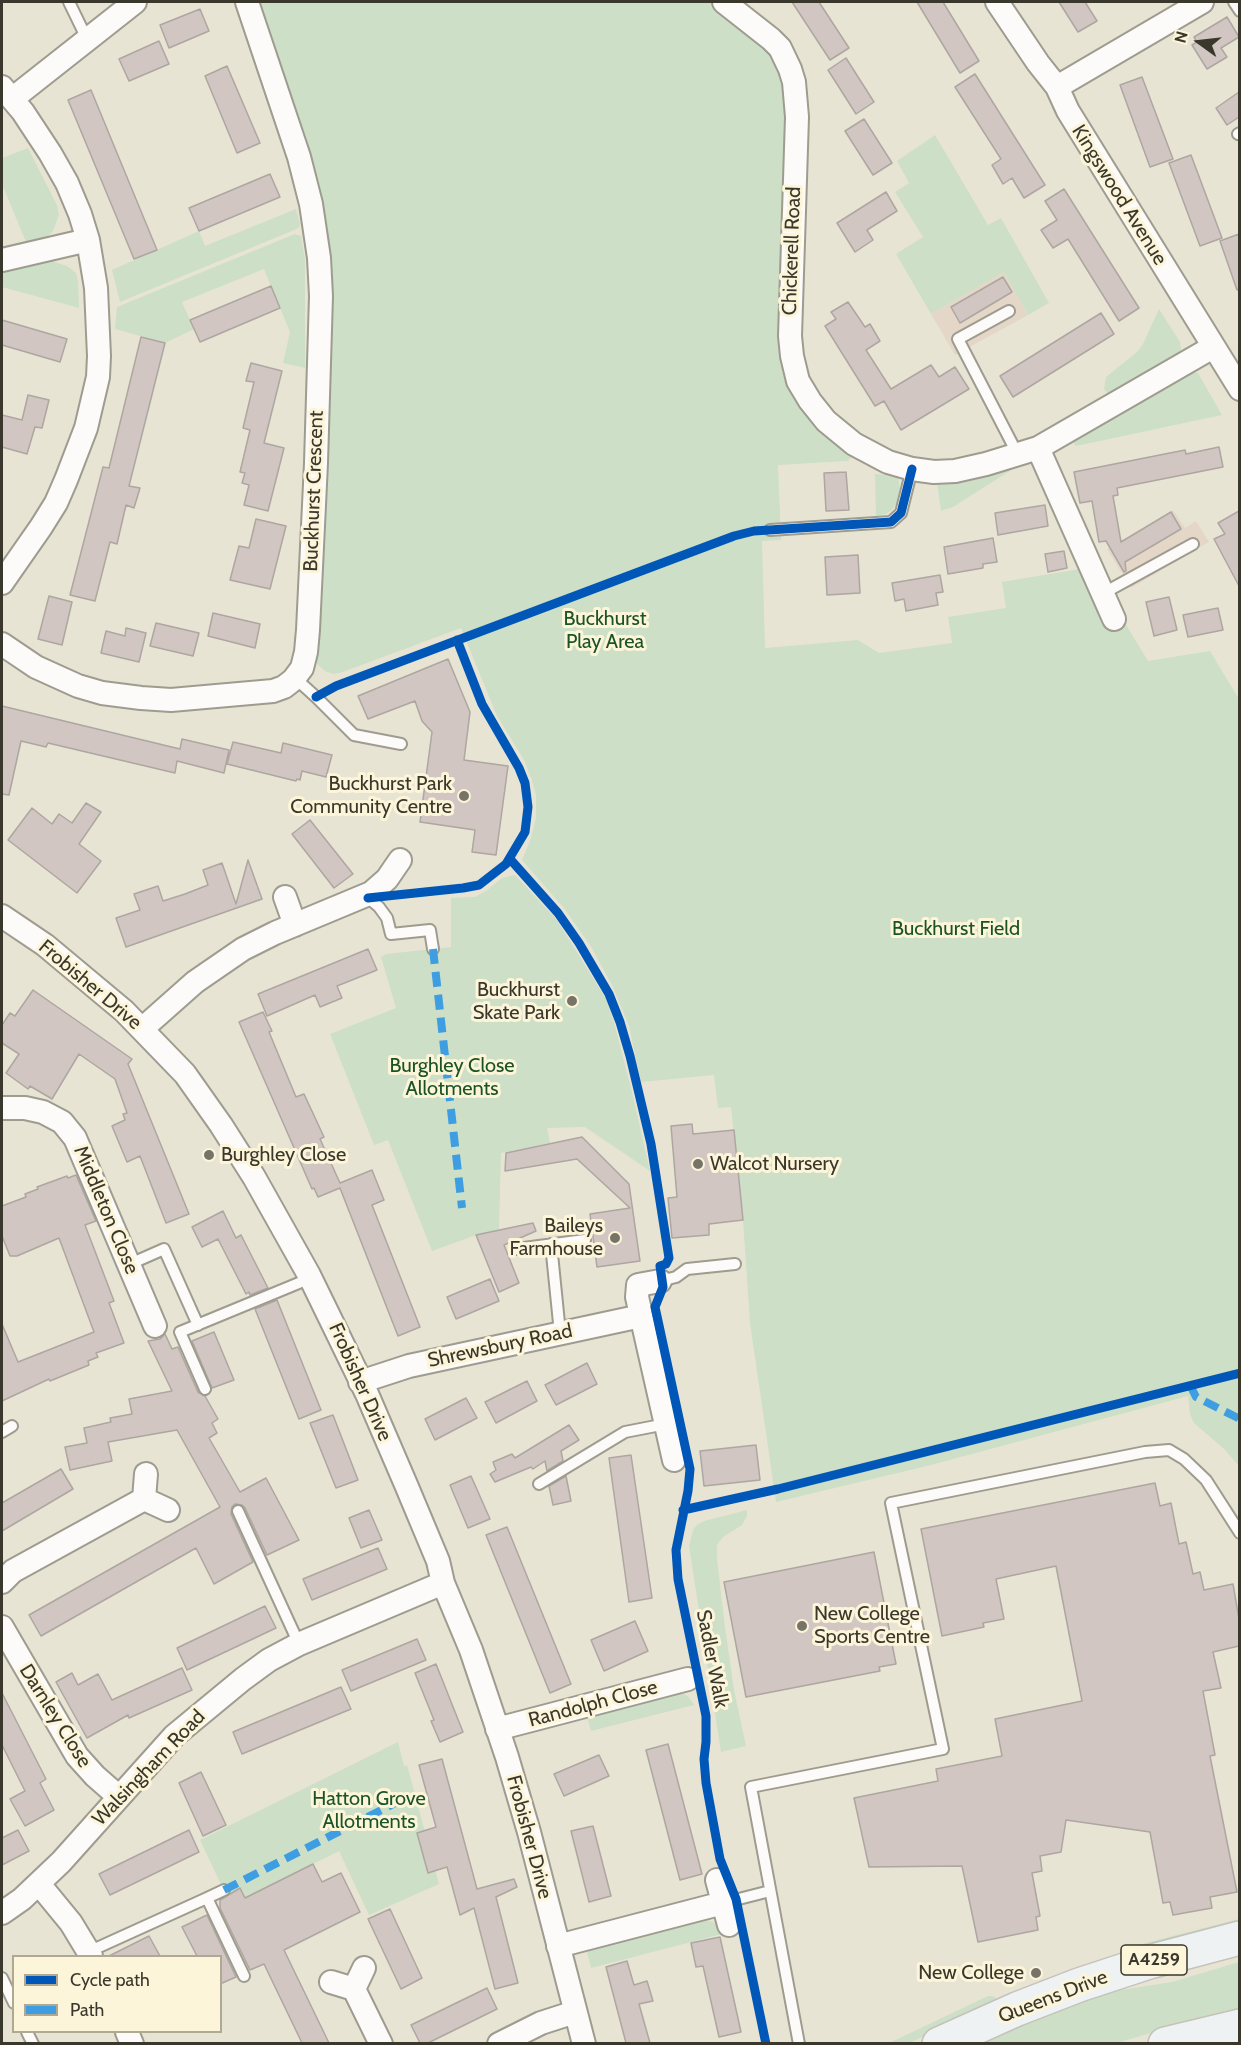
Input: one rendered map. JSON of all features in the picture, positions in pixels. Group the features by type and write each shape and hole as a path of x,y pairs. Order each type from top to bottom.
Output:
{"main road":[{"name":"Queens Drive","path":"939,2043 1079,1985 1149,1962 1237,1939"},
{"path":"1165,2043 1239,2026"}],"street":[{"path":"2,583 56,503 77,454 90,411 99,367 96,288 88,240 80,214 67,183 34,128 7,93 87,39 135,2"},
{"name":"Buckhurst Crescent","path":"247,2 299,157 314,223 320,268 316,451 308,630 304,661 295,678"},
{"name":"Chickerell Road","path":"724,2 780,48 787,60 794,82 796,117 790,336 792,356 798,381 826,421 854,444 888,462 934,472 955,471 1028,452 1213,347"},
{"name":"Kingswood Avenue","path":"997,2 1057,87 1068,111 1239,389"},
{"path":"1057,87 1202,2"},
{"path":"2,260 88,240"},
{"path":"1028,452 1114,620"},
{"path":"2,644 36,667 59,678 90,690 116,696 171,700 257,693 279,689 295,678"},
{"path":"142,1029 178,995 211,970 248,946 366,896 381,885 400,860"},
{"path":"285,897 295,925"},
{"name":"Frobisher Drive","path":"2,916 54,952 124,1011 185,1074 222,1125 274,1210 311,1278 360,1382 438,1561 443,1583 471,1650 529,1832 584,2043"},
{"name":"Middleton Close","path":"2,1108 25,1108 43,1112 62,1122 69,1130 80,1146 155,1326"},
{"path":"660,1281 638,1286 641,1316 674,1460"},
{"name":"Shrewsbury Road","path":"360,1382 409,1366 641,1316"},
{"path":"144,1499 146,1474"},
{"path":"144,1499 168,1510"},
{"path":"2,1582 13,1571 144,1499"},
{"name":"Walsingham Road","path":"2,1913 39,1884 156,1754 192,1719 269,1660 299,1644 443,1583"},
{"name":"Darnley Close","path":"2,1627 77,1756 119,1797"},
{"name":"Randolph Close","path":"497,1729 688,1679"},
{"path":"717,1880 729,1925"},
{"path":"39,1884 71,1923 89,1954"},
{"path":"558,1946 723,1902"},
{"path":"354,1989 364,1968"},
{"path":"331,1982 354,1989 381,2043"},
{"path":"499,2043 541,2023 575,2012"}],"lane":[{"path":"69,2 87,39"},
{"path":"1234,2 1239,11"},
{"path":"1009,311 958,339 1028,452"},
{"path":"770,530 891,522 901,513 912,469"},
{"path":"1102,594 1194,544"},
{"path":"295,678 354,735 400,744"},
{"path":"366,896 379,907 387,918 391,934 430,930 433,949"},
{"path":"516,1249 585,1240"},
{"path":"551,1244 560,1333"},
{"path":"129,1264 164,1250 198,1325"},
{"path":"660,1281 675,1277 687,1269 735,1264"},
{"path":"206,1389 180,1332 311,1278"},
{"path":"539,1484 625,1432 666,1424"},
{"path":"799,2043 751,1787 943,1749 891,1503 1145,1452 1169,1450 1184,1459 1206,1480 1239,1533"},
{"path":"238,1511 299,1644"},
{"path":"89,1954 224,1890"},
{"path":"723,1902 770,1891"},
{"path":"207,1898 244,1976"},
{"path":"2,1978 12,1999"}],"shaded area":[{"path":"1004,272 1028,315 955,355 931,314"},
{"path":"1173,510 1185,528 1196,521 1209,542 1131,588 1107,549"}],"green space":[{"name":"Buckhurst Field","path":"258,2 710,2 747,30 769,53 778,66 784,84 787,100 784,347 853,455 848,461 778,465 781,540 762,541 765,648 858,640 879,653 952,643 948,617 1006,608 1002,582 1080,569 1110,627 1125,623 1148,661 1210,651 1240,701 1239,1466 1224,1449 1194,1423 1190,1414 1188,1396 931,1465 776,1502 750,1323 743,1220 731,1107 718,1108 714,1075 641,1082 629,1026 612,985 590,945 563,907 522,860 536,818 536,795 524,760 497,716 461,628 340,673 333,674 325,671 317,664 328,286 325,214 307,139"},
{"path":"935,135 988,225 1001,218 1049,303 1028,315 1004,272 931,314 896,254 923,237 895,192 909,183 897,161"},
{"path":"28,148 57,205 59,215 53,231 44,240 26,242 2,184 2,158"},
{"path":"296,209 299,228 120,302 112,270 199,231 205,246"},
{"path":"295,234 301,236 305,260 305,368 283,363 290,332 264,269 182,302 194,329 165,343 115,329 117,307"},
{"path":"54,258 54,262 67,266 76,273 79,308 2,287 2,270"},
{"path":"1159,309 1180,342 1181,350 1178,355 1110,396 1104,389 1106,377 1137,352"},
{"path":"1190,372 1198,373 1222,415 1076,446 1072,441"},
{"path":"1016,465 953,507 941,511 937,482"},
{"path":"875,474 898,476 900,491 897,503 892,510 876,516"},
{"name":"Burghley Close Allotments","path":"515,875 557,920 606,999 632,1092 650,1171 585,1127 547,1128 550,1143 501,1153 499,1230 476,1235 432,1251 388,1140 374,1145 330,1034 396,1008 381,957 386,954 451,947 451,898 475,897 502,878"},
{"path":"747,1510 747,1516 742,1525 723,1537 717,1545 734,1690 746,1746 721,1752 689,1546 693,1530 697,1525 704,1521"},
{"path":"676,1691 688,1696 694,1705 591,1731 588,1720 592,1714"},
{"name":"Hatton Grove Allotments","path":"398,1742 404,1766 407,1765 439,1884 369,1915 339,1851 245,1898 240,1889 226,1895 200,1840"},
{"path":"1239,1919 1239,1924 1120,1956 1122,1950 1130,1947"},
{"path":"707,1920 715,1923 722,1934 591,1968 587,1952 591,1949"},
{"path":"1239,1962 1239,2014 1154,2032 1117,2043 972,2044 1095,1994 1172,1982"},
{"path":"988,1996 993,1996 998,2000 985,2009 909,2043 887,2044"}],"building":[{"path":"792,2 819,2 849,48 830,60"},
{"path":"917,2 943,2 979,61 960,73"},
{"path":"1059,2 1085,2 1097,21 1078,32"},
{"path":"200,9 209,31 169,48 160,25"},
{"path":"1227,17 1239,37 1221,48 1227,57 1207,69 1192,45 1197,42 1194,37"},
{"path":"159,41 169,64 129,81 119,59"},
{"path":"846,58 874,102 856,114 828,70"},
{"path":"227,66 260,143 237,153 205,76"},
{"path":"975,74 1045,185 1024,198 1012,178 1003,184 992,165 1001,159 955,87"},
{"path":"1142,77 1173,159 1150,167 1120,85"},
{"path":"91,90 157,250 134,259 68,100"},
{"path":"1239,92 1239,117 1227,125 1216,108"},
{"path":"864,119 892,163 873,175 845,131"},
{"path":"1191,155 1222,238 1200,246 1169,163"},
{"path":"270,174 280,197 199,231 189,208"},
{"path":"1064,189 1139,308 1119,321 1068,239 1053,248 1041,230 1057,220 1045,201"},
{"path":"886,192 897,211 867,230 873,240 855,252 837,223"},
{"path":"1239,234 1239,289 1237,290 1220,241"},
{"path":"1003,277 1012,292 960,323 951,307"},
{"path":"271,286 280,308 200,342 190,320"},
{"path":"848,302 865,327 870,324 880,341 866,350 891,389 931,365 939,377 955,367 969,389 901,430 884,401 875,406 825,326 836,319 831,312"},
{"path":"1101,313 1114,334 1013,397 1000,376"},
{"path":"2,320 67,339 60,362 2,345"},
{"path":"141,337 165,343 129,486 140,488 134,508 126,505 117,544 110,542 95,601 70,595 103,467 109,468"},
{"path":"251,363 282,371 264,443 284,448 268,511 244,505 249,485 242,483 245,473 240,472 250,430 243,428 254,382 246,381"},
{"path":"28,395 49,400 42,428 35,427 27,454 2,447 2,415 22,420"},
{"path":"1219,447 1223,467 1117,488 1118,495 1113,496 1121,542 1171,512 1181,529 1125,562 1126,571 1124,572 1106,541 1099,542 1092,501 1080,503 1074,472 1185,450 1186,454"},
{"path":"846,472 849,510 826,511 824,473"},
{"path":"1045,505 1048,526 998,535 995,513"},
{"path":"1239,511 1239,586 1214,539 1225,534 1218,523"},
{"path":"256,519 286,526 270,589 230,580 239,546 249,548"},
{"path":"993,538 997,562 983,564 983,568 948,574 944,547"},
{"path":"1064,551 1067,568 1048,572 1045,554"},
{"path":"858,555 860,593 827,595 825,557"},
{"path":"940,575 943,592 936,593 938,605 906,611 904,599 895,601 892,583"},
{"path":"49,596 72,602 62,645 38,639"},
{"path":"1169,597 1177,630 1154,636 1146,602"},
{"path":"1218,608 1223,630 1188,637 1183,615"},
{"path":"213,613 260,624 255,648 208,636"},
{"path":"156,623 199,633 193,656 150,646"},
{"path":"126,628 146,633 139,662 101,653 106,631 125,636"},
{"path":"448,659 470,712 464,760 508,766 496,855 472,852 475,830 420,822 432,732 422,721 415,701 368,719 358,696"},
{"path":"2,706 180,749 182,739 229,750 224,773 177,761 175,773 48,743 46,747 21,741 9,795 2,794"},
{"path":"233,742 281,753 283,743 332,755 326,777 302,771 300,780 296,781 227,764"},
{"path":"86,803 101,812 79,844 101,861 77,893 8,840 32,808 52,824 59,814 72,823"},
{"path":"310,820 353,874 334,888 292,834"},
{"path":"248,860 262,899 126,947 116,918 140,910 134,894 158,886 163,901 185,894 208,885 203,870 222,863 236,904"},
{"path":"368,949 377,970 337,986 342,998 320,1007 315,995 267,1016 258,994"},
{"path":"33,990 132,1059 128,1064 189,1214 166,1223 140,1156 127,1162 112,1126 125,1120 123,1114 127,1113 115,1079 79,1054 52,1099 30,1086 28,1089 6,1073 19,1054 2,1043 2,1025 10,1013 15,1016"},
{"path":"263,1012 296,1097 304,1094 324,1137 320,1139 340,1183 372,1170 384,1200 372,1205 420,1327 398,1336 340,1188 318,1197 314,1188 312,1189 239,1022"},
{"path":"692,1124 693,1134 734,1130 743,1220 709,1224 709,1235 672,1238 668,1198 677,1197 671,1126"},
{"path":"582,1137 629,1184 640,1261 597,1267 590,1214 630,1208 577,1159 505,1171 506,1153"},
{"path":"76,1175 96,1221 85,1225 114,1301 109,1303 124,1343 96,1353 98,1357 88,1361 89,1365 50,1381 49,1379 2,1401 2,1324 18,1362 94,1332 59,1238 17,1256 10,1256 2,1236 2,1206 26,1197 25,1194 38,1189 37,1187"},
{"path":"223,1211 236,1238 241,1235 268,1288 250,1295 249,1292 246,1294 218,1239 202,1247 192,1227"},
{"path":"533,1223 536,1231 504,1245 519,1283 499,1292 476,1235"},
{"path":"490,1279 499,1301 456,1319 447,1297"},
{"path":"277,1300 321,1410 299,1419 255,1309"},
{"path":"214,1332 234,1380 212,1388 192,1341"},
{"path":"165,1334 172,1349 178,1347 198,1392 205,1396 218,1419 212,1423 217,1433 209,1438 240,1492 266,1478 299,1540 267,1555 245,1508 235,1504 231,1514 253,1562 214,1584 196,1548 41,1636 29,1615 220,1507 177,1430 108,1442 112,1461 70,1470 65,1447 87,1443 84,1428 111,1422 110,1418 132,1414 129,1399 172,1391 148,1341 160,1339"},
{"path":"587,1363 597,1384 556,1405 545,1385"},
{"path":"527,1381 537,1401 496,1423 485,1402"},
{"path":"466,1398 477,1418 435,1440 425,1419"},
{"path":"333,1415 358,1480 336,1488 310,1423"},
{"path":"569,1425 579,1440 561,1451 563,1461 547,1471 545,1461 533,1469 531,1467 495,1482 490,1474 496,1470 493,1462 512,1454 515,1458"},
{"path":"756,1445 760,1480 704,1486 700,1451"},
{"path":"631,1455 652,1598 629,1602 609,1458"},
{"path":"61,1469 73,1489 2,1531 2,1503"},
{"path":"471,1476 490,1519 468,1528 450,1485"},
{"path":"566,1476 571,1501 553,1505 549,1486"},
{"path":"1155,1483 1160,1506 1171,1503 1179,1544 1186,1542 1193,1574 1200,1572 1204,1590 1233,1584 1239,1619 1239,1646 1213,1652 1221,1688 1203,1691 1215,1755 1210,1756 1237,1892 1210,1897 1212,1908 1173,1915 1170,1902 1163,1903 1150,1832 1066,1820 1061,1852 1040,1856 1042,1871 1032,1873 1040,1916 1036,1917 1038,1930 978,1942 962,1866 869,1867 854,1798 938,1781 936,1769 1002,1756 995,1719 1082,1701 1056,1566 996,1579 1004,1619 983,1623 984,1627 942,1636 921,1529"},
{"path":"369,1510 382,1540 361,1548 349,1518"},
{"path":"507,1527 571,1684 550,1693 486,1535"},
{"path":"378,1548 387,1569 312,1600 303,1579"},
{"name":"New College Sports Centre","path":"874,1552 896,1664 879,1667 880,1671 746,1697 724,1582"},
{"path":"265,1606 276,1628 187,1670 177,1648"},
{"path":"635,1621 648,1651 604,1671 591,1640"},
{"path":"417,1639 426,1660 351,1691 342,1670"},
{"path":"436,1664 463,1732 440,1742 431,1721 434,1720 415,1673"},
{"path":"182,1668 192,1690 129,1718 128,1715 87,1738 56,1682 72,1673 78,1685 98,1674 112,1700"},
{"path":"341,1687 351,1709 242,1754 233,1732"},
{"path":"2,1693 46,1779 40,1783 54,1810 25,1826 10,1799 25,1791 2,1745"},
{"path":"668,1744 702,1874 680,1880 646,1750"},
{"path":"599,1755 609,1776 564,1796 554,1774"},
{"path":"442,1759 477,1889 514,1879 517,1887 496,1897 518,1983 495,1989 474,1908 460,1915 447,1867 428,1873 417,1833 436,1827 419,1765"},
{"path":"201,1772 226,1825 203,1836 179,1783"},
{"path":"593,1826 611,1896 589,1902 571,1831"},
{"path":"18,1830 29,1851 2,1865 2,1838"},
{"path":"189,1830 199,1852 110,1895 99,1874"},
{"path":"313,1864 322,1882 341,1873 360,1912 284,1950 329,2043 302,2043 264,1964 250,1970 220,1908 220,1900 240,1888 245,1898"},
{"path":"390,1909 422,1978 401,1989 368,1919"},
{"path":"207,1915 236,1977 222,1983 222,1955 196,1955 182,1927"},
{"path":"149,1936 159,1955 111,1955"},
{"path":"720,1937 741,2032 719,2037 703,1966 696,1967 691,1943"},
{"path":"627,1961 634,1985 647,1981 653,2001 639,2004 650,2043 626,2043 606,1967"},
{"path":"487,1988 497,2009 428,2043 420,2043 411,2025"}],"marked path":[{"path":"433,949 462,1208"},
{"path":"1190,1385 1196,1397 1240,1419"},
{"path":"224,1890 399,1801"}],"cycle path":[{"path":"316,697 336,686 734,536 754,531 891,522 901,513 912,469"},
{"path":"368,898 479,885 506,864 525,832 528,807 525,783 519,768 482,704 457,640"},
{"name":"Sadler Walk","path":"510,859 558,913 609,994 630,1056 651,1144 669,1258 666,1264 660,1266 663,1287 655,1307 690,1469 676,1550 678,1579 706,1716 704,1759 706,1783 720,1859 736,1899 766,2044"},
{"path":"683,1510 778,1489 1240,1373"}],"place":[{"name":"Buckhurst Park Community Centre","path":"464,796"},
{"name":"Buckhurst Skate Park","path":"572,1001"},
{"name":"Burghley Close","path":"209,1155"},
{"name":"Walcot Nursery","path":"698,1164"},
{"name":"Baileys Farmhouse","path":"615,1238"},
{"name":"New College Sports Centre","path":"802,1626"},
{"name":"New College","path":"1036,1973"}],"park label":[{"name":"Buckhurst Play Area","path":"605,630"}]}
